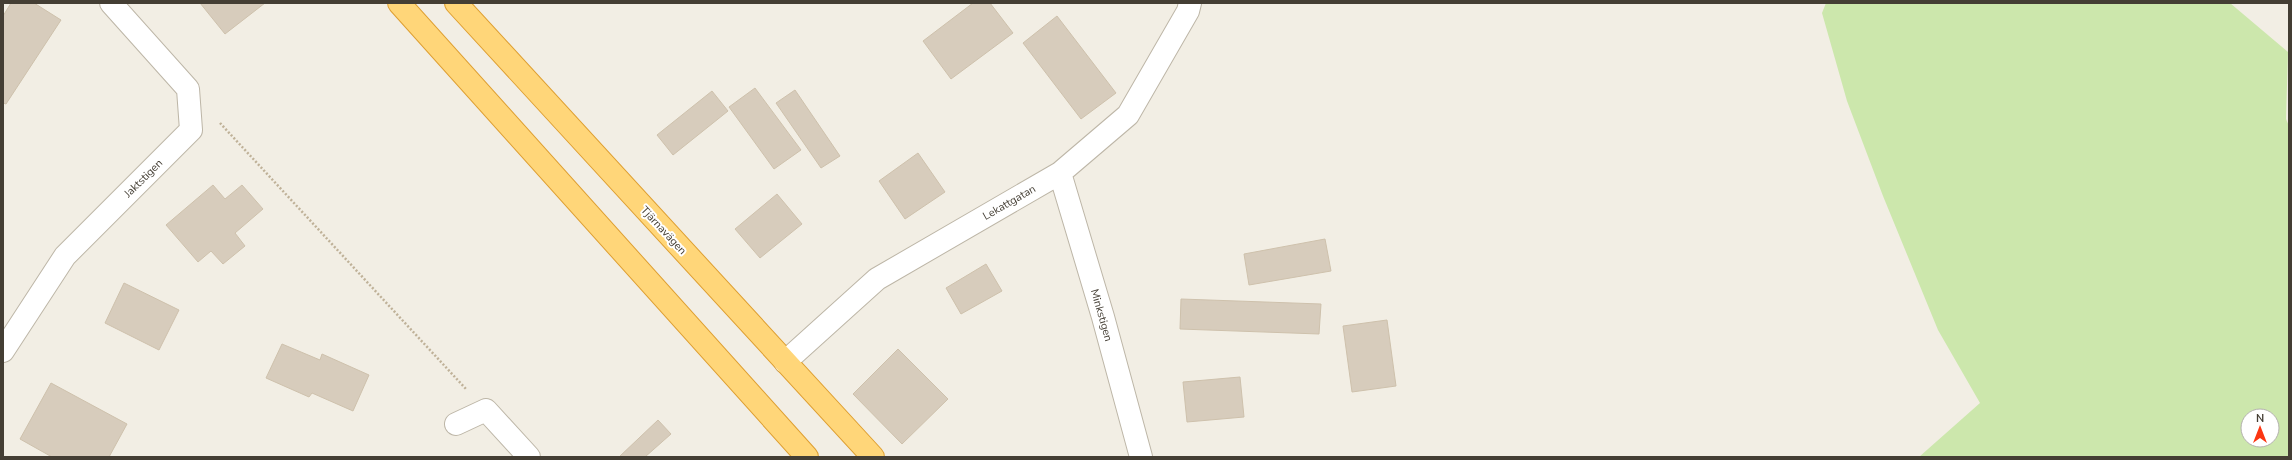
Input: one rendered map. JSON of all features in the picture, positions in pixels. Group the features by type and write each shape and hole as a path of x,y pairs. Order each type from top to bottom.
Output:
{"highway":[{"path":"399,3 808,457"},
{"name":"Tjärnavägen","path":"456,3 873,457"}],"street":[{"path":"111,3 188,89"},
{"name":"Lekattgatan","path":"786,362 877,279 1060,173 1128,115 1188,11 1190,3"},
{"name":"Jaktstigen","path":"3,351 65,256 191,130 188,89"},
{"name":"Minkstigen","path":"1060,173 1141,457"},
{"path":"456,424 486,410 529,457"}],"path":[{"path":"188,89 486,410"}],"green space":[{"path":"1826,3 2230,3 2288,52 2286,119 2289,126 2289,457 1919,457 1980,403 1938,330 1883,196 1847,101 1822,13"}],"building":[{"path":"11,3 34,3 61,20 6,104 3,103 3,16"},
{"path":"200,3 265,3 225,34"},
{"path":"973,3 990,3 1013,33 951,79 923,41"},
{"path":"1057,16 1116,93 1081,119 1023,43"},
{"path":"755,88 801,150 774,169 729,107"},
{"path":"795,90 840,156 821,168 776,103"},
{"path":"712,91 728,111 673,155 657,135"},
{"path":"918,153 945,192 905,219 879,181"},
{"path":"213,185 225,199 242,185 263,209 235,233 245,246 223,264 211,251 198,262 166,225"},
{"path":"777,194 802,224 760,258 735,229"},
{"path":"1325,239 1331,271 1249,285 1244,254"},
{"path":"986,264 1002,291 961,314 946,288"},
{"path":"124,283 179,310 159,350 105,323"},
{"path":"1181,299 1321,304 1319,334 1180,329"},
{"path":"1387,320 1396,386 1352,392 1343,326"},
{"path":"282,344 320,360 322,354 369,375 353,411 312,393 309,397 266,378"},
{"path":"898,349 948,399 902,444 853,394"},
{"path":"1240,377 1244,417 1187,422 1183,382"},
{"path":"51,383 127,424 109,457 52,457 20,439"},
{"path":"658,420 671,434 645,457 619,457"}]}
